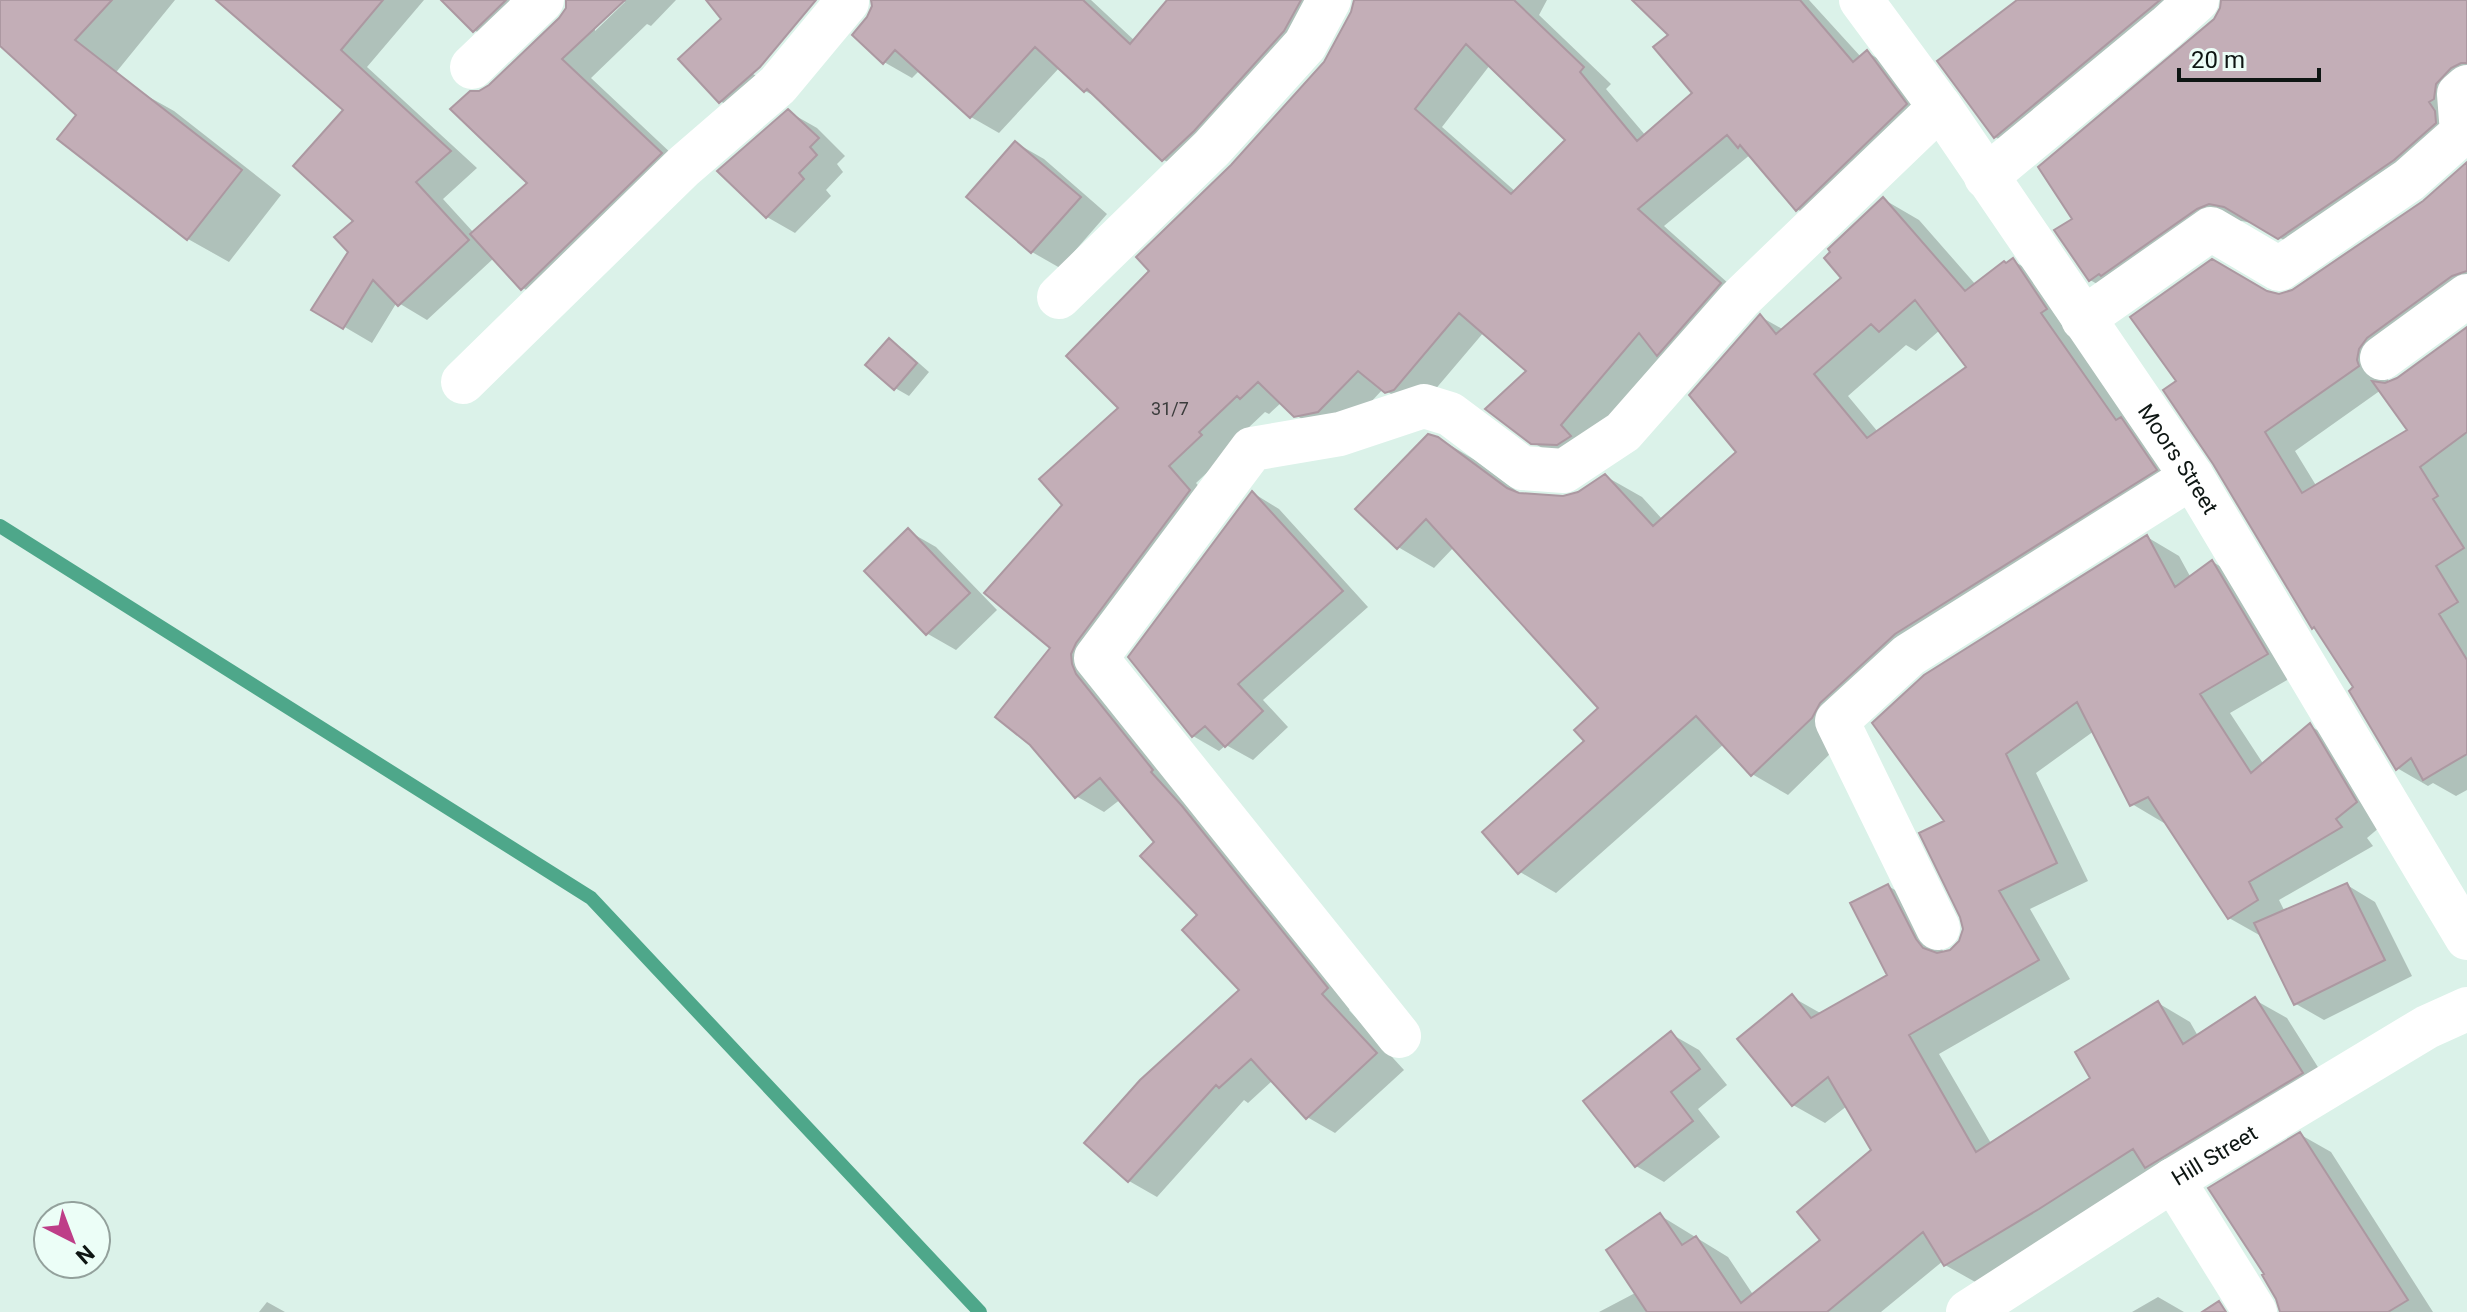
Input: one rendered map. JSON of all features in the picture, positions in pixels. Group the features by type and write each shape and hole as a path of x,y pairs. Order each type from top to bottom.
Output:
{"street":[{"path":"472,67 542,0"},
{"path":"463,382 683,167 778,85 846,0"},
{"path":"1059,297 1222,136 1305,45 1329,0"},
{"name":"Moors Street","path":"1861,0 1940,107 2192,477 2467,938"},
{"path":"1986,177 2197,0"},
{"path":"2083,319 2211,229 2279,269 2409,180 2465,135 2459,94 2467,87"},
{"path":"1399,1036 1096,658 1252,449 1340,434 1424,406 1450,414 1522,468 1564,471 1623,432 1740,299 1940,107"},
{"path":"2382,358 2467,296"},
{"path":"1938,928 1837,721 1909,655 2192,477"},
{"name":"Hill Street","path":"1968,1312 2173,1180 2427,1027 2467,1009"},
{"path":"2173,1180 2255,1312"}],"building":[{"path":"0,0 112,0 75,40 242,170 187,240 57,139 76,115 0,46"},
{"path":"216,0 383,0 341,50 451,151 416,182 469,240 398,306 373,280 343,329 311,310 348,252 334,237 353,221 293,166 343,110"},
{"path":"441,0 506,0 473,32"},
{"path":"566,0 625,0 562,59 662,153 521,290 470,234 527,183 450,109 470,91 479,91 489,85 559,18 566,8"},
{"path":"706,0 816,0 760,67 719,103 678,59 721,19"},
{"path":"871,0 1083,0 1130,44 1167,0 1301,0 1284,31 1194,131 1162,161 1087,89 1084,92 1035,47 970,118 895,50 883,64 852,35 867,17"},
{"path":"1354,0 1514,0 1584,67 1580,72 1637,141 1692,93 1653,47 1668,35 1632,0 1800,0 1853,62 1867,50 1907,104 1796,211 1740,145 1738,148 1727,135 1638,209 1721,283 1657,356 1639,333 1561,425 1571,436 1557,445 1531,444 1485,409 1526,371 1459,313 1394,390 1385,393 1358,371 1318,412 1294,417 1258,382 1240,399 1237,396 1169,466 1190,490 1076,643 1071,654 1072,664 1076,674 1153,770 1151,772 1182,806 1328,988 1322,994 1377,1053 1306,1119 1251,1059 1219,1088 1216,1085 1128,1182 1084,1143 1140,1080 1239,990 1182,930 1197,915 1140,856 1154,842 1100,778 1075,798 1030,745 995,717 1050,648 984,593 1062,505 1039,479 1118,408 1066,356 1149,271 1136,257 1231,165 1324,62 1351,12","holes":["1466,44 1565,140 1511,194 1415,109"]},
{"path":"2017,0 2160,0 1994,138 1937,61"},
{"path":"2221,0 2467,0 2467,63 2451,68 2436,84 2434,99 2429,102 2435,111 2436,123 2394,160 2278,239 2224,207 2209,204 2089,281 2054,230 2072,219 2038,167 2214,19"},
{"path":"788,109 819,138 810,147 817,155 799,173 804,179 766,218 717,171"},
{"path":"1015,141 1081,197 1031,253 966,197"},
{"path":"2467,162 2467,271 2452,276 2367,338 2359,349 2359,366 2265,432 2302,493 2407,430 2372,381 2385,383 2397,378 2467,327 2467,432 2420,467 2438,496 2433,499 2464,548 2436,566 2458,602 2439,614 2467,660 2467,754 2423,780 2411,758 2396,770 2349,691 2353,687 2314,627 2312,629 2213,464 2163,390 2176,381 2130,317 2212,259 2267,291 2279,294 2292,290 2423,201"},
{"path":"1883,197 1965,291 2004,261 2006,263 2013,258 2047,309 2041,313 2116,420 2121,417 2157,470 1895,634 1820,703 1812,718 1751,776 1696,716 1518,874 1482,832 1584,741 1574,730 1598,708 1426,519 1397,549 1355,509 1428,434 1438,437 1507,488 1519,493 1563,496 1578,492 1605,474 1653,526 1736,452 1689,395 1760,314 1776,334 1841,278 1824,258 1830,252 1828,249","holes":["1915,300 1966,367 1867,438 1814,374 1871,324 1879,332"]},
{"path":"889,338 917,363 894,390 865,365"},
{"path":"1252,491 1343,591 1238,684 1263,711 1225,747 1205,726 1192,737 1128,657"},
{"path":"908,528 970,593 926,635 864,571"},
{"path":"2147,535 2175,587 2212,560 2268,654 2200,694 2251,773 2310,723 2357,802 2336,819 2342,827 2249,882 2258,900 2228,919 2148,797 2130,806 2077,702 2006,754 2057,863 1999,891 2039,960 1909,1035 1976,1152 2090,1078 2075,1052 2158,1001 2183,1044 2255,997 2303,1073 2145,1168 2133,1149 1944,1266 1923,1232 1827,1312 1647,1312 1606,1250 1660,1213 1682,1245 1696,1236 1741,1303 1820,1240 1797,1212 1871,1150 1828,1077 1792,1106 1737,1039 1792,994 1811,1018 1887,975 1850,903 1888,884 1923,948 1937,953 1950,950 1959,941 1963,929 1960,917 1919,833 1944,821 1872,723 1924,675"},
{"path":"2347,883 2385,960 2294,1005 2254,923"},
{"path":"1671,1031 1700,1069 1671,1092 1693,1121 1635,1167 1583,1101"},
{"path":"2300,1132 2408,1300 2388,1312 2280,1312 2264,1274 2208,1188"},
{"path":"2219,1301 2226,1312 2202,1312"}],"waterway":[{"path":"0,526 591,898 980,1312"}]}
